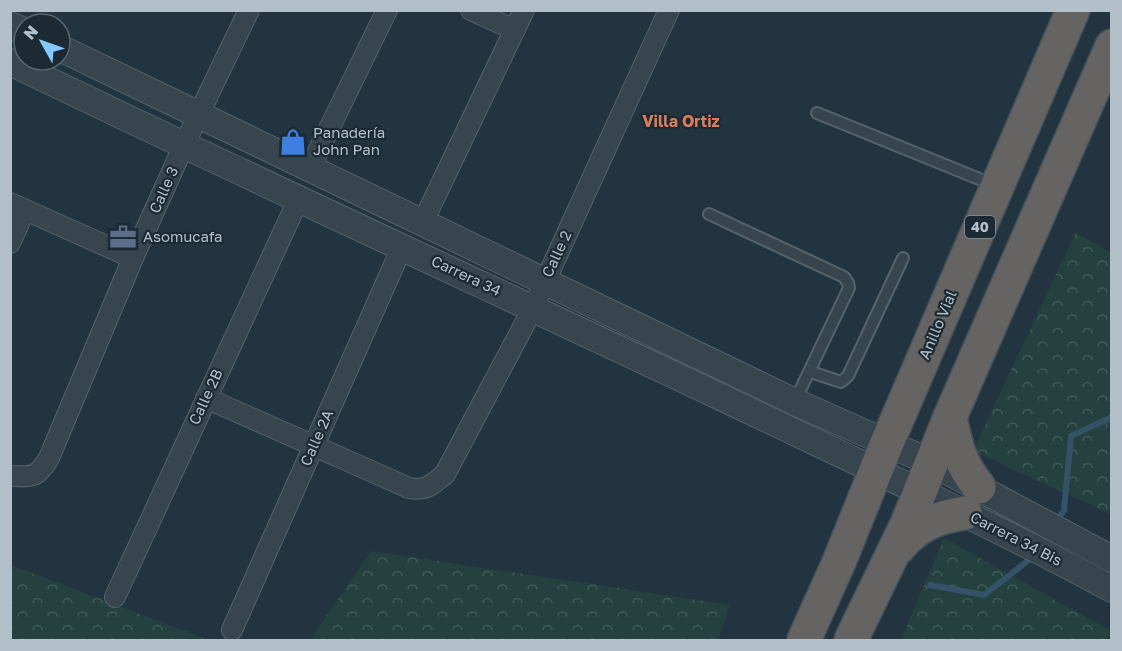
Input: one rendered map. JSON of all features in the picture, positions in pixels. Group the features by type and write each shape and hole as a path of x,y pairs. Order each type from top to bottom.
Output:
{"highway":[{"name":"Anillo Vial","path":"804,640 1073,10"},
{"path":"851,640 896,550 950,417 1112,46"},
{"path":"896,550 910,534 972,500 967,473 959,456 950,417"}],"street":[{"name":"Calle 3","path":"10,476 33,477 42,471 49,458 133,258 249,10"},
{"path":"310,168 387,10"},
{"path":"471,10 515,30"},
{"path":"423,222 524,10"},
{"name":"Calle 2","path":"313,446 409,488 419,490 429,488 445,474 533,308 669,10"},
{"name":"Carrera 34","path":"72,54 795,402 881,457"},
{"name":"Carrera 34","path":"10,62 184,146 533,308 926,477"},
{"name":"Calle 2B","path":"115,597 299,198"},
{"path":"10,243 18,207 133,258"},
{"name":"Calle 2A","path":"232,630 402,247"},
{"path":"206,398 313,446"},
{"name":"Carrera 34 Bis","path":"926,477 972,500 1040,521 1112,559"},
{"name":"Carrera 34 Bis","path":"972,500 1026,543 1112,589"}],"lane":[{"path":"817,113 997,186"},
{"path":"709,214 807,258 844,277 848,283 849,288 795,402"},
{"path":"811,372 841,382 848,376 903,258"}],"green space":[{"path":"1076,232 1111,253 1111,514 973,451"},
{"path":"944,538 1111,631 1111,635 1103,640 901,640"},
{"path":"371,551 730,605 718,640 310,640"},
{"path":"11,565 209,640 11,640"}],"waterway":[{"path":"1056,522 1064,510 1071,436 1112,417"},
{"path":"930,585 984,595 1034,556"}],"place":[{"name":"Panadería John Pan","path":"293,142"},
{"name":"Asomucafa","path":"123,237"}],"district":[{"name":"Villa Ortiz","path":"681,121"}]}
